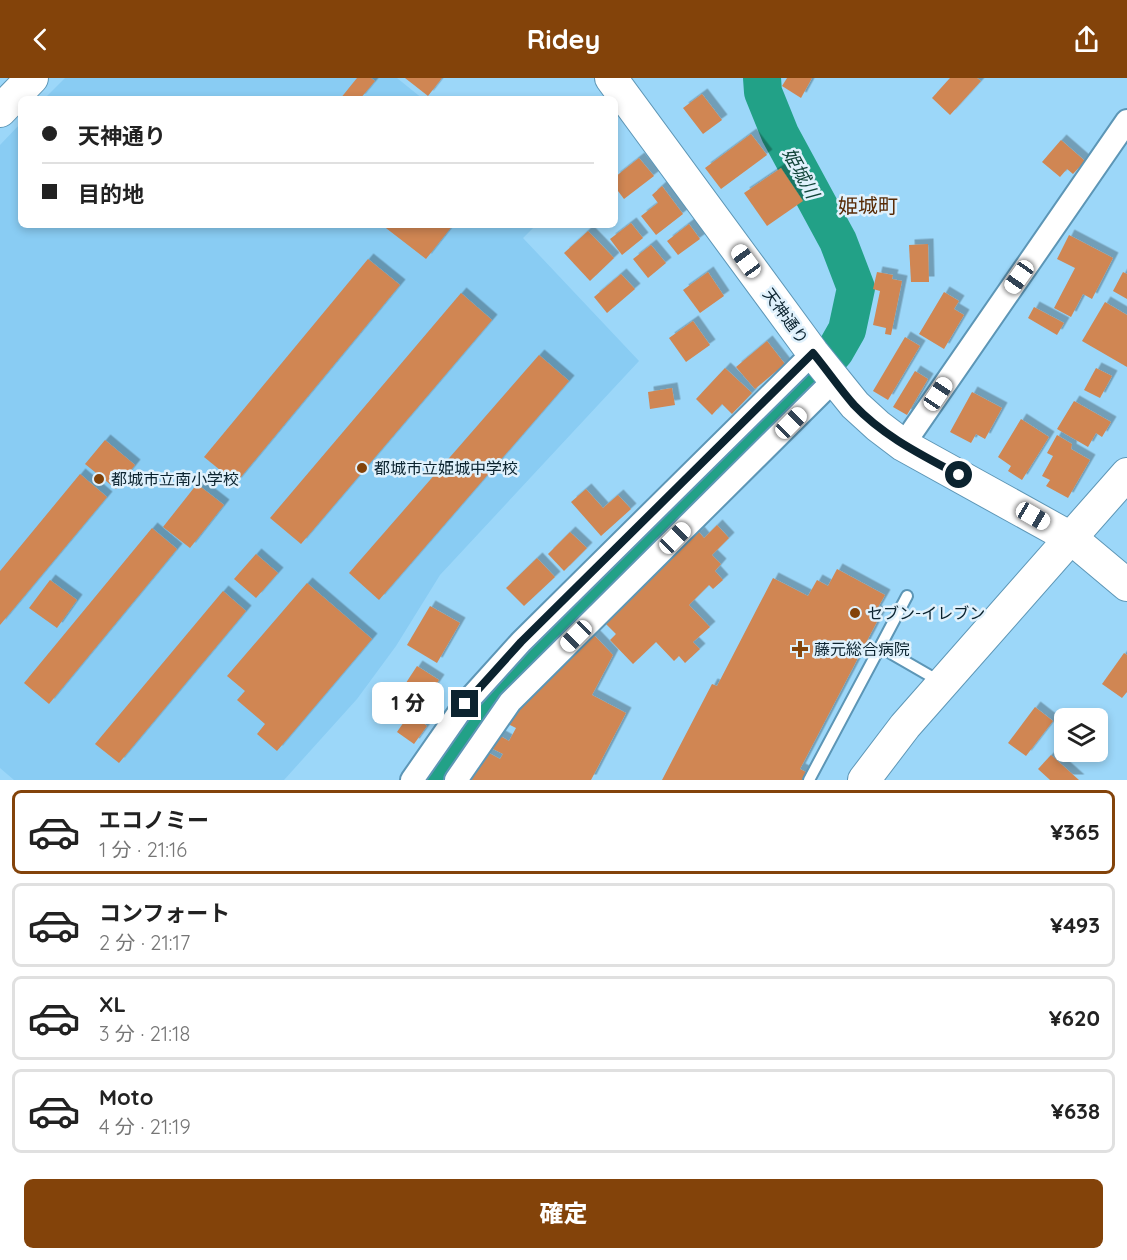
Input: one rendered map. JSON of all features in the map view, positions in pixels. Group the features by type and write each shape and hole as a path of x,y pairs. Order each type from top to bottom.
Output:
{"street":[{"path":"0,111 32,78"},
{"name":"天神通り","path":"611,78 826,370 855,405 903,445 1071,538 1127,585"},
{"path":"903,445 1127,121"},
{"path":"412,780 465,704 521,642 826,370"},
{"path":"456,780 510,702 826,370"},
{"path":"864,780 905,726 1127,474"}],"lane":[{"path":"808,780 907,596"},
{"path":"880,647 944,683"}],"shaded area":[{"path":"65,78 397,78 419,96 47,96"},
{"path":"18,126 18,228 533,228 523,238 639,361 440,575 396,646 357,699 284,780 14,780 0,768 0,145"}],"building":[{"path":"357,78 371,78 375,81 362,96 342,96"},
{"path":"405,78 442,78 428,96"},
{"path":"787,78 812,78 801,98 782,86"},
{"path":"950,78 977,78 981,81 950,115 932,98"},
{"path":"702,94 722,120 703,134 683,108"},
{"path":"751,134 767,155 721,189 705,168"},
{"path":"1061,140 1085,161 1073,174 1067,169 1060,177 1042,162"},
{"path":"639,158 654,176 624,199 618,191 618,175"},
{"path":"781,168 803,201 767,226 744,193"},
{"path":"662,186 683,214 656,235 641,216 658,203 652,195"},
{"path":"631,223 643,238 622,255 610,239"},
{"path":"689,224 700,239 678,255 667,241"},
{"path":"386,228 451,228 426,259"},
{"path":"588,231 614,258 590,281 564,253"},
{"path":"1069,235 1113,258 1092,299 1083,294 1071,317 1054,308 1075,268 1057,259"},
{"path":"928,244 929,282 911,282 909,245"},
{"path":"651,245 666,263 648,278 633,259"},
{"path":"368,259 400,285 236,483 204,457"},
{"path":"708,272 724,296 700,313 683,290"},
{"path":"877,272 893,275 892,279 902,281 891,335 885,334 886,328 873,325 880,291 873,289"},
{"path":"1123,272 1127,274 1127,299 1113,291"},
{"path":"621,274 635,289 607,313 594,297"},
{"path":"944,292 959,301 954,309 964,315 944,349 919,334"},
{"path":"461,293 492,320 301,544 270,518"},
{"path":"1105,302 1127,315 1127,367 1082,341"},
{"path":"1034,307 1064,323 1057,335 1028,318"},
{"path":"693,321 710,345 686,362 669,338"},
{"path":"905,337 920,346 888,400 873,391"},
{"path":"767,341 785,364 755,389 736,367"},
{"path":"539,355 569,381 379,600 349,573"},
{"path":"725,368 752,393 732,414 722,404 712,415 696,399"},
{"path":"1096,368 1112,376 1100,398 1084,390"},
{"path":"915,371 928,379 907,415 893,407"},
{"path":"672,388 675,405 650,409 648,392"},
{"path":"972,392 1002,408 985,439 976,434 971,443 950,432"},
{"path":"1074,401 1111,422 1102,437 1096,433 1088,447 1057,429"},
{"path":"1021,419 1049,437 1022,480 1008,471 1011,466 998,457"},
{"path":"1057,435 1072,444 1071,449 1090,460 1068,498 1046,486 1050,480 1042,476 1053,456 1047,453"},
{"path":"105,440 135,465 116,489 85,464"},
{"path":"80,474 107,497 0,625 0,571"},
{"path":"197,484 224,505 190,548 163,527"},
{"path":"586,489 603,508 618,495 631,509 601,536 571,502"},
{"path":"717,525 729,538 712,555 721,564 715,571 723,580 713,589 709,585 689,605 710,627 693,642 700,649 685,663 679,656 674,661 656,642 633,664 610,640 616,634 602,620 692,534 695,536 699,532 704,538"},
{"path":"152,528 177,549 49,704 24,683"},
{"path":"570,532 587,548 564,571 548,554"},
{"path":"256,554 278,573 256,598 234,579"},
{"path":"537,558 555,577 524,606 506,588"},
{"name":"藤元総合病院","path":"837,569 885,595 876,611 881,614 800,769 808,773 804,780 662,780 712,684 717,686 773,578 808,596 817,580 828,586"},
{"path":"50,580 77,600 57,628 29,608"},
{"path":"307,583 372,639 277,751 257,734 265,724 237,700 245,691 227,676"},
{"path":"223,591 246,611 119,763 95,744"},
{"path":"430,606 460,623 437,663 407,645"},
{"path":"593,634 613,655 592,695 626,713 591,780 466,780 475,763 480,766 487,752 500,759 503,754 487,746 493,732 509,741 516,728 502,721"},
{"path":"1124,653 1127,655 1127,692 1122,698 1102,684"},
{"path":"417,666 439,680 421,707 400,692"},
{"path":"1035,707 1053,721 1026,756 1008,743"},
{"path":"410,713 427,726 414,744 397,732"},
{"path":"1051,755 1054,762 1059,762 1079,780 1050,780 1038,769"}],"waterway":[{"name":"姫城川","path":"429,780 487,701 615,570 797,395 835,351 847,330 856,288 838,241 780,134 763,92 762,78"}],"place":[{"name":"都城市立姫城中学校","path":"362,468"},
{"name":"都城市立南小学校","path":"99,479"},
{"name":"セブン-イレブン","path":"855,613"},
{"name":"藤元総合病院","path":"800,649"}],"district":[{"name":"姫城町","path":"868,205"}],"route":[{"path":"465,704 521,642 813,353 855,405 878,426 903,445 959,475"}]}
